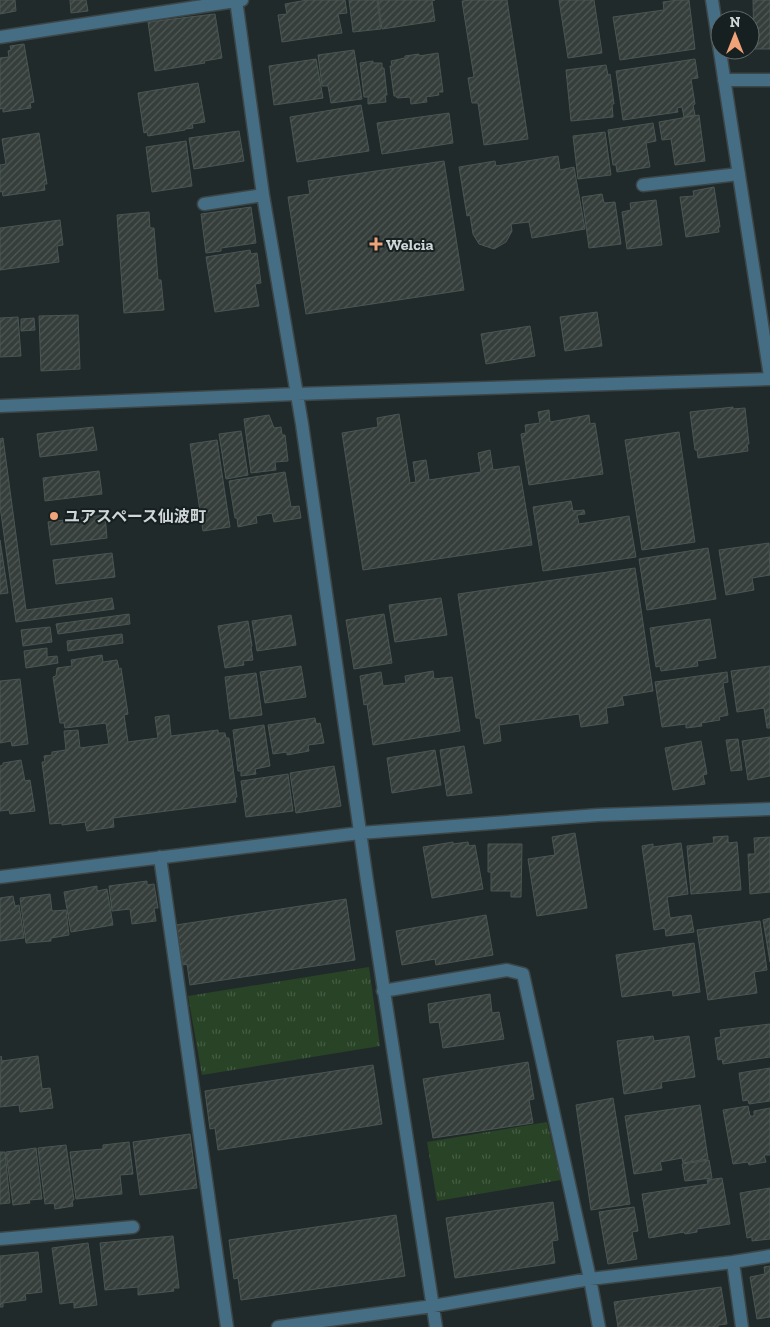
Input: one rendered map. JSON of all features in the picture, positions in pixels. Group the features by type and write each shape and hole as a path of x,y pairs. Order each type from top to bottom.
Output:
{"street":[{"path":"0,37 238,0 263,195 302,424 383,991 436,1327"},
{"path":"712,0 770,376"},
{"path":"724,80 770,80"},
{"path":"643,185 739,174"},
{"path":"204,204 263,195"},
{"path":"0,406 296,394 770,380"},
{"path":"0,877 360,833 598,815 770,809"},
{"path":"160,857 228,1327"},
{"path":"383,991 507,970 522,974 599,1327"},
{"path":"0,1239 133,1227"},
{"path":"278,1327 433,1306 590,1280 770,1256"},
{"path":"733,1262 742,1327"}],"green space":[{"path":"369,967 380,1046 202,1075 188,996"},
{"path":"547,1122 561,1180 437,1201 427,1142"}],"building":[{"path":"0,0 15,0 16,11 0,14"},
{"path":"70,0 86,0 88,11 71,13"},
{"path":"307,0 345,0 347,13 338,14 342,33 282,42 278,15 287,14 285,4"},
{"path":"349,0 377,0 381,29 353,32"},
{"path":"378,0 435,0 432,1 435,21 382,29"},
{"path":"507,0 528,139 484,145 478,103 472,103 468,78 474,77 462,1"},
{"path":"559,0 594,0 602,53 568,58"},
{"path":"689,0 695,49 620,60 613,17 664,10 663,2"},
{"path":"753,0 770,0 770,49 760,49 760,10 753,10"},
{"path":"215,14 222,58 204,61 205,63 155,71 148,22"},
{"path":"24,44 34,102 30,103 31,108 3,112 3,108 0,109 0,58 9,57 8,51 11,50 10,46"},
{"path":"354,50 362,99 331,103 328,86 322,86 318,55"},
{"path":"438,53 443,92 438,92 439,95 426,97 427,102 411,104 410,97 397,98 394,96 391,61 405,58 405,56"},
{"path":"316,59 323,98 274,105 269,66"},
{"path":"695,59 698,78 691,79 695,115 684,117 682,107 677,108 678,112 623,120 616,71"},
{"path":"373,61 373,63 382,63 387,95 385,95 386,102 368,104 368,97 364,97 360,63"},
{"path":"606,65 608,75 610,74 614,104 612,104 613,117 571,121 566,70"},
{"path":"198,83 205,122 192,124 193,128 185,130 148,136 147,132 144,133 138,93"},
{"path":"361,105 369,151 297,162 290,117"},
{"path":"449,113 453,143 382,154 377,123"},
{"path":"699,115 705,161 675,165 671,139 662,140 659,122"},
{"path":"653,123 656,141 646,143 650,167 617,172 616,165 613,165 608,130"},
{"path":"239,131 244,161 194,169 189,138"},
{"path":"605,132 611,175 578,179 573,136"},
{"path":"39,133 47,184 44,184 45,190 3,196 2,191 0,192 0,165 6,164 2,139"},
{"path":"186,141 192,186 152,192 146,147"},
{"path":"558,156 560,170 574,167 585,229 532,238 529,222 511,224 512,231 506,242 494,249 479,244 473,234 470,215 467,216 459,167 495,161 496,166"},
{"name":"Welcia","path":"444,161 464,290 306,314 288,197 310,194 308,181"},
{"path":"714,187 720,227 718,227 719,232 686,237 680,197 694,196 693,191"},
{"path":"602,194 604,203 615,202 621,244 589,248 582,197"},
{"path":"656,200 662,245 627,249 622,212 631,210 630,203"},
{"path":"251,207 256,243 221,248 221,251 206,253 201,214"},
{"path":"149,212 150,228 154,228 158,280 161,280 164,310 124,313 117,215"},
{"path":"60,220 63,245 57,246 59,262 0,270 0,228"},
{"path":"250,250 251,254 257,253 261,283 255,284 259,306 215,312 206,257"},
{"path":"597,312 602,346 565,351 560,317"},
{"path":"78,315 80,369 41,371 39,316"},
{"path":"18,317 21,356 0,357 0,318"},
{"path":"34,318 35,330 21,331 21,319"},
{"path":"530,326 535,356 486,364 481,334"},
{"path":"733,407 733,409 745,408 748,451 698,458 697,450 695,450 690,412"},
{"path":"549,410 550,422 589,415 590,424 595,423 603,474 529,485 521,434 526,433 525,425 540,423 538,412"},
{"path":"399,414 410,483 416,482 413,462 426,460 429,480 481,472 478,453 490,450 493,470 519,466 532,545 363,570 342,433 378,427 377,418"},
{"path":"269,415 274,428 281,427 282,435 285,435 288,461 275,462 276,470 251,473 244,419"},
{"path":"93,427 97,450 40,457 37,434"},
{"path":"241,431 248,475 226,479 219,434"},
{"path":"679,432 695,542 642,550 625,440"},
{"path":"3,438 26,610 112,598 114,609 16,622 0,506 0,439"},
{"path":"217,440 230,527 203,531 190,444"},
{"path":"99,471 102,494 45,501 43,478"},
{"path":"285,472 291,507 299,506 301,518 274,522 272,513 256,516 257,523 238,527 229,481"},
{"path":"571,501 573,511 584,510 585,514 577,515 579,524 629,516 636,557 543,571 533,507"},
{"path":"105,515 107,538 51,545 48,522"},
{"path":"0,540 8,593 0,594"},
{"path":"769,543 770,575 752,578 754,590 726,595 719,550"},
{"path":"708,548 716,599 647,610 639,559"},
{"path":"112,553 115,577 56,584 53,560"},
{"path":"635,568 653,691 622,696 624,705 606,708 608,723 581,727 579,714 499,725 501,741 484,744 480,718 476,718 458,594"},
{"path":"441,598 447,635 395,642 389,605"},
{"path":"129,614 130,624 58,634 56,624"},
{"path":"384,614 392,663 354,669 346,620"},
{"path":"291,615 296,645 257,651 252,621"},
{"path":"710,619 716,658 697,661 698,666 661,671 660,666 656,667 650,628"},
{"path":"248,621 253,660 243,661 244,665 225,668 218,626"},
{"path":"50,627 52,642 23,646 21,630"},
{"path":"122,634 123,643 68,651 67,641"},
{"path":"47,648 47,657 57,656 58,663 26,668 24,651"},
{"path":"102,655 103,662 117,660 119,669 121,668 128,714 124,715 128,742 158,738 155,717 169,715 171,736 218,730 218,733 225,733 226,738 229,738 237,797 235,798 236,802 113,818 114,827 87,831 85,822 62,825 62,823 50,824 42,762 45,762 44,756 52,755 52,752 66,750 64,731 78,730 80,748 109,744 106,723 65,728 64,723 60,723 53,677 56,676 57,668 72,666 71,660"},
{"path":"301,666 306,697 265,703 260,672"},
{"path":"770,666 770,728 767,728 764,708 737,712 731,671"},
{"path":"433,671 434,679 452,677 460,731 373,745 367,704 364,705 360,676 381,672 383,686 406,683 405,676"},
{"path":"727,672 728,682 723,683 728,715 719,717 720,720 701,723 702,726 686,728 686,724 662,727 655,682"},
{"path":"256,673 262,715 230,719 225,677"},
{"path":"20,679 28,744 12,746 11,741 0,743 0,681"},
{"path":"315,718 316,724 320,723 324,743 308,745 309,751 287,755 287,752 273,754 268,725"},
{"path":"264,725 270,766 255,769 256,774 241,776 241,771 238,771 233,730"},
{"path":"770,737 770,776 748,780 742,741"},
{"path":"738,739 742,770 731,771 726,740"},
{"path":"701,741 707,774 703,775 705,784 673,790 665,748"},
{"path":"464,746 472,793 447,796 440,750"},
{"path":"435,750 441,785 392,793 387,758"},
{"path":"21,760 25,781 30,780 35,811 10,814 9,810 0,811 0,766 3,763"},
{"path":"334,766 341,806 296,813 290,773"},
{"path":"288,774 293,811 246,817 241,781"},
{"path":"575,833 587,908 537,916 528,859 555,855 552,837"},
{"path":"728,836 728,843 737,842 741,890 691,894 687,846 714,843 713,837"},
{"path":"770,837 770,892 750,894 748,854 755,854 754,838"},
{"path":"453,842 453,844 468,842 469,846 475,845 483,889 432,898 423,847"},
{"path":"681,843 688,894 667,897 670,918 691,915 694,932 666,936 665,928 654,930 642,846 653,844 653,847"},
{"path":"488,844 522,844 521,897 511,897 511,891 491,891 491,872 488,872"},
{"path":"147,881 147,885 154,884 158,908 154,908 156,921 132,924 130,909 112,911 109,886"},
{"path":"97,886 97,891 107,889 113,925 71,932 64,892"},
{"path":"50,894 52,911 66,910 69,935 51,938 51,941 26,943 20,898"},
{"path":"13,896 15,906 19,905 24,938 0,941 0,898"},
{"path":"346,899 355,960 190,985 187,964 183,965 176,925"},
{"path":"486,915 493,955 436,965 435,959 402,965 396,931"},
{"path":"770,918 770,962 763,920"},
{"path":"760,921 767,970 754,972 757,993 708,1000 697,930"},
{"path":"694,943 700,992 673,996 672,990 622,997 616,955"},
{"path":"490,994 492,1013 499,1012 504,1039 443,1048 439,1022 430,1023 428,1004"},
{"path":"770,1024 770,1057 723,1064 722,1059 718,1060 715,1038 721,1037 720,1030"},
{"path":"653,1036 654,1041 689,1036 695,1077 661,1082 662,1088 624,1094 617,1041"},
{"path":"1,1056 2,1061 38,1056 42,1089 50,1088 53,1108 20,1112 19,1105 0,1107"},
{"path":"528,1062 534,1099 529,1100 533,1123 433,1138 423,1079"},
{"path":"373,1065 382,1124 218,1150 215,1128 210,1129 205,1091"},
{"path":"770,1068 770,1101 749,1104 748,1100 743,1101 739,1073"},
{"path":"613,1098 630,1204 591,1210 576,1105"},
{"path":"700,1105 708,1159 683,1163 682,1158 660,1162 662,1170 634,1174 625,1116"},
{"path":"748,1106 750,1116 754,1116 754,1111 770,1108 770,1155 764,1155 766,1162 749,1165 748,1162 733,1164 723,1110"},
{"path":"190,1134 197,1188 140,1195 133,1142"},
{"path":"129,1142 133,1174 120,1175 122,1194 76,1199 70,1152 103,1149 103,1145"},
{"path":"66,1145 74,1200 72,1200 73,1206 55,1209 54,1203 45,1204 38,1148"},
{"path":"36,1148 42,1199 29,1200 30,1203 13,1205 6,1152"},
{"path":"0,1152 5,1152 10,1203 0,1204"},
{"path":"709,1160 712,1178 685,1181 682,1164"},
{"path":"722,1178 730,1224 697,1229 697,1232 685,1234 684,1232 649,1238 642,1194 708,1184 707,1180"},
{"path":"770,1188 770,1239 752,1241 752,1237 747,1238 740,1193"},
{"path":"553,1202 558,1240 552,1241 555,1263 455,1278 446,1218"},
{"path":"634,1207 638,1231 632,1232 637,1259 608,1264 599,1212"},
{"path":"396,1215 405,1276 241,1300 238,1278 234,1279 229,1240"},
{"path":"173,1236 179,1288 173,1288 174,1291 138,1295 138,1287 105,1290 100,1243"},
{"path":"88,1243 97,1305 74,1308 74,1302 60,1304 52,1248"},
{"path":"38,1252 42,1292 25,1294 26,1300 3,1303 3,1307 0,1307 0,1256"},
{"path":"770,1266 770,1317 757,1319 750,1277 765,1274 764,1267"},
{"path":"721,1287 727,1324 718,1325 718,1327 618,1327 614,1302"}],"place":[{"name":"Welcia","path":"376,244"},
{"name":"ユアスペース仙波町","path":"54,516"}]}
